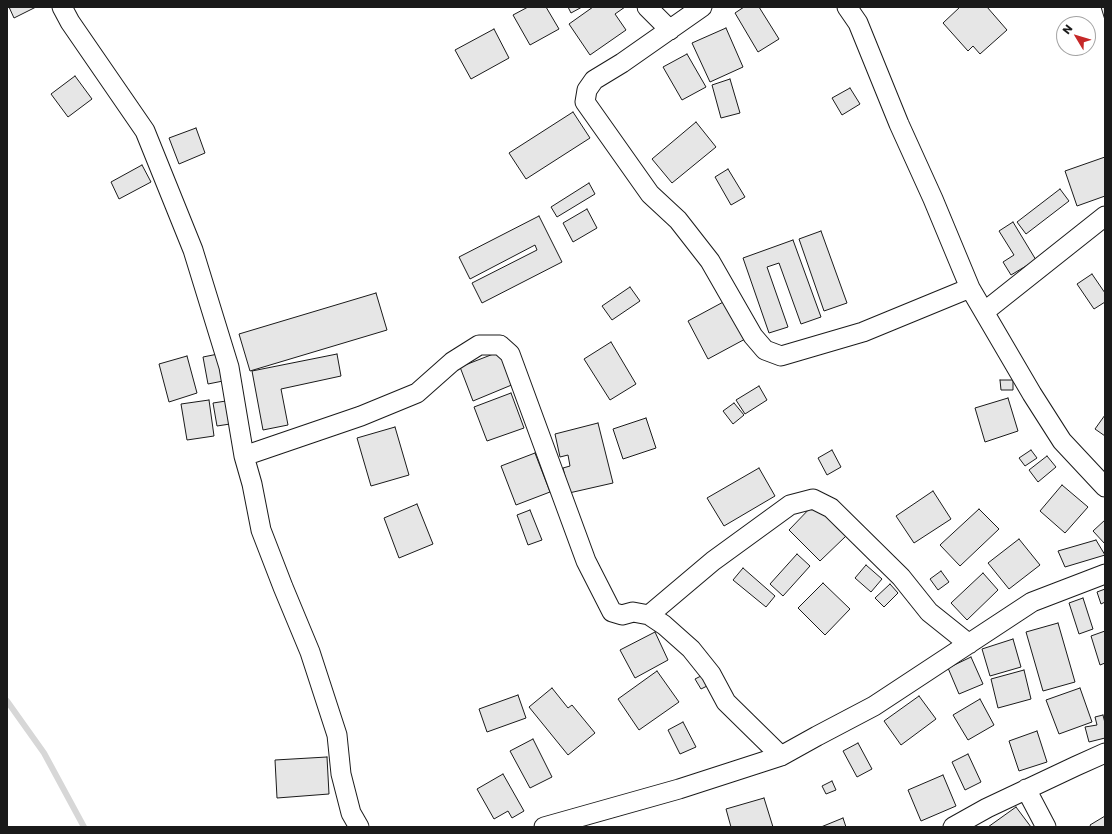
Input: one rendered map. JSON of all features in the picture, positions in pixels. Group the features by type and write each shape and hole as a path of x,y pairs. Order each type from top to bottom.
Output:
{"street":[{"path":"62,7 70,22 145,131 193,250 227,360 244,456 252,484 261,530 282,587 310,652 337,735 341,774 351,813 359,827"},
{"path":"646,7 670,30"},
{"path":"702,7 622,63 594,80 587,90 586,102 650,194 678,220 710,261 753,336 765,350 781,356 863,332 970,288"},
{"path":"847,7 858,23 899,124 933,199 970,288 1032,394 1062,441 1104,485"},
{"path":"984,312 1105,216"},
{"path":"244,456 361,416 417,393 452,362 479,345 500,345 510,354 578,540 602,594 612,612 622,615 632,612 649,615 664,625 691,649 711,674 726,702 781,756"},
{"path":"649,615 713,562 790,505 813,499 831,508 901,577 930,612 969,644"},
{"path":"544,827 679,789 781,756 874,706 1032,602 1105,574"},
{"path":"953,827 1026,789 1105,753"},
{"path":"1026,789 1046,827"}],"building":[{"path":"9,7 36,7 14,18"},
{"path":"528,7 546,7 559,29 530,45 513,15"},
{"path":"568,7 582,7 571,13"},
{"path":"593,7 625,7 615,14 626,30 590,55 569,24"},
{"path":"744,7 759,7 779,39 758,52 735,13"},
{"path":"960,7 987,7 1007,30 980,54 973,46 968,51 943,23"},
{"path":"1101,7 1105,7 1105,20"},
{"path":"726,28 743,67 710,82 692,43"},
{"path":"494,29 509,58 471,79 455,50"},
{"path":"687,54 706,87 682,100 663,67"},
{"path":"75,76 92,99 68,117 51,94"},
{"path":"730,79 740,113 721,118 712,85"},
{"path":"850,88 860,104 842,115 832,98"},
{"path":"573,112 590,138 526,179 509,153"},
{"path":"696,122 716,147 672,183 652,159"},
{"path":"196,128 205,153 179,164 169,138"},
{"path":"1105,157 1105,196 1077,206 1065,171"},
{"path":"142,165 151,182 119,199 111,182"},
{"path":"728,169 745,197 731,205 715,177"},
{"path":"589,183 595,194 557,217 551,207"},
{"path":"1060,189 1069,201 1026,234 1017,222"},
{"path":"587,209 597,228 573,242 563,223"},
{"path":"539,216 562,262 482,303 472,283 537,250 535,245 470,279 459,257"},
{"path":"1013,222 1036,260 1011,275 1003,262 1014,255 999,231"},
{"path":"821,231 847,303 824,311 799,239"},
{"path":"793,240 821,317 801,324 779,263 767,267 788,327 769,333 743,258"},
{"path":"1092,274 1105,293 1105,302 1094,309 1077,284"},
{"path":"630,287 640,301 612,320 602,306"},
{"path":"376,293 387,330 250,371 239,334"},
{"path":"727,300 747,338 708,359 688,321"},
{"path":"611,342 636,384 610,400 584,359"},
{"path":"501,351 514,384 473,401 460,367"},
{"path":"218,354 223,381 208,384 203,357"},
{"path":"337,354 341,376 281,389 288,425 263,430 252,371"},
{"path":"187,356 197,393 169,402 159,364"},
{"path":"1000,380 1013,380 1013,390 1001,390"},
{"path":"759,386 767,400 745,414 736,400"},
{"path":"511,393 524,428 487,441 474,407"},
{"path":"1008,398 1018,431 985,442 975,408"},
{"path":"209,400 214,436 187,440 181,404"},
{"path":"226,401 230,424 217,426 213,403"},
{"path":"734,403 744,415 733,424 723,411"},
{"path":"1105,415 1105,436 1095,429"},
{"path":"646,418 656,448 623,459 613,429"},
{"path":"598,423 613,483 569,493 563,468 570,466 568,455 560,457 555,434"},
{"path":"395,427 409,475 371,486 357,438"},
{"path":"832,450 841,467 827,475 818,458"},
{"path":"1031,450 1037,458 1025,466 1019,458"},
{"path":"535,453 550,492 516,505 501,466"},
{"path":"1047,456 1056,467 1038,482 1029,470"},
{"path":"759,468 775,496 724,526 707,498"},
{"path":"1062,485 1088,507 1065,533 1040,511"},
{"path":"933,491 951,519 914,543 896,516"},
{"path":"417,504 433,544 399,558 384,518"},
{"path":"814,504 846,536 820,561 789,530"},
{"path":"979,509 999,529 960,566 940,545"},
{"path":"530,510 542,540 528,545 517,515"},
{"path":"1105,520 1105,544 1093,531"},
{"path":"1019,539 1040,565 1009,589 988,563"},
{"path":"1096,540 1105,555 1065,567 1058,551"},
{"path":"797,554 810,566 783,596 770,584"},
{"path":"866,565 882,579 871,592 855,578"},
{"path":"743,568 775,596 766,607 733,580"},
{"path":"941,571 949,582 938,590 930,579"},
{"path":"983,573 998,590 967,620 951,603"},
{"path":"823,583 850,609 825,635 798,608"},
{"path":"890,584 898,593 884,607 875,598"},
{"path":"1105,589 1105,602 1101,604 1097,592"},
{"path":"1083,598 1093,629 1079,634 1069,603"},
{"path":"1058,623 1075,682 1043,691 1026,632"},
{"path":"1105,631 1105,663 1100,665 1091,636"},
{"path":"655,632 668,660 635,678 620,650"},
{"path":"1013,639 1021,667 990,676 982,649"},
{"path":"971,657 983,684 959,694 948,668"},
{"path":"1024,670 1031,699 998,708 991,679"},
{"path":"657,671 679,702 639,730 618,699"},
{"path":"703,675 709,685 701,689 695,679"},
{"path":"552,688 568,708 572,705 595,733 568,755 529,707"},
{"path":"1080,688 1092,722 1059,734 1046,700"},
{"path":"518,695 526,718 487,732 479,709"},
{"path":"919,696 936,719 901,745 884,721"},
{"path":"980,699 994,725 968,740 953,715"},
{"path":"1103,715 1105,723 1105,738 1089,742 1085,727 1097,725 1095,717"},
{"path":"683,722 696,747 680,754 668,730"},
{"path":"1037,731 1047,762 1019,771 1009,741"},
{"path":"533,739 552,777 530,788 510,751"},
{"path":"858,743 872,769 857,777 843,751"},
{"path":"968,754 981,782 965,790 952,762"},
{"path":"327,757 329,794 277,798 275,760"},
{"path":"503,774 524,811 512,818 508,811 494,819 477,789"},
{"path":"943,775 956,806 921,821 908,790"},
{"path":"832,781 836,790 826,794 822,786"},
{"path":"764,798 773,827 731,827 726,809"},
{"path":"1016,807 1031,827 988,827"},
{"path":"1105,816 1105,827 1091,827 1090,825"},
{"path":"843,818 846,827 821,827"}],"waterway":[{"path":"7,701 44,753 84,827"}]}
